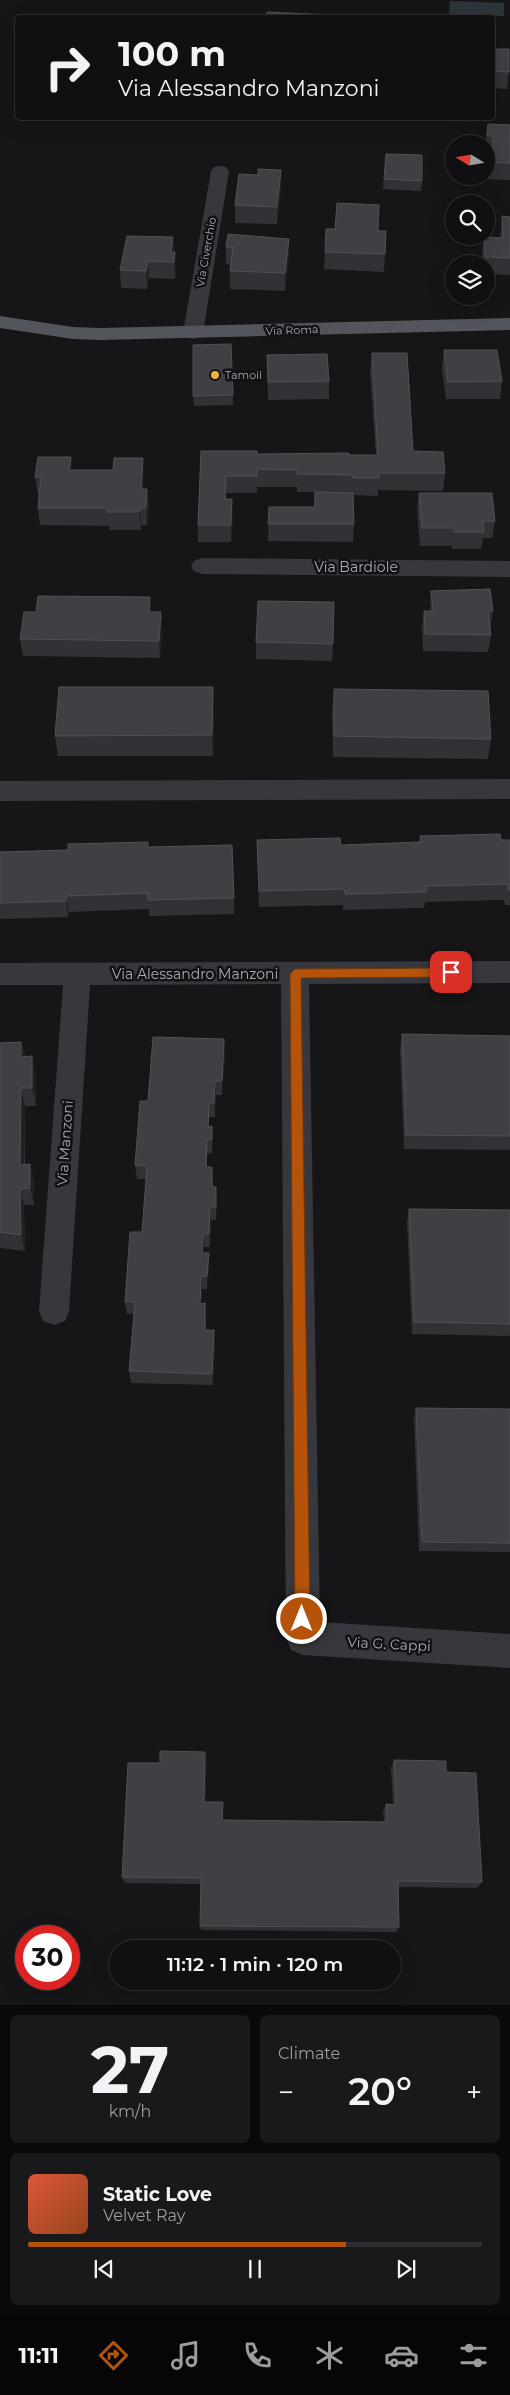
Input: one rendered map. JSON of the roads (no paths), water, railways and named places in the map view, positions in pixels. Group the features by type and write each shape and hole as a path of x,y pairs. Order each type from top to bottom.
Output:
{"main road":[{"path":"0,322 73,333"},
{"name":"Via Roma","path":"73,333 193,333 510,324"},
{"path":"0,342 73,333"}],"street":[{"name":"Via Civerchio","path":"193,333 220,170"},
{"name":"Via Bardiole","path":"202,566 510,568"},
{"path":"0,791 510,789"},
{"name":"Via Alessandro Manzoni","path":"0,974 510,972"},
{"name":"Via G. Cappi","path":"295,974 303,1638 510,1651"},
{"name":"Via Manzoni","path":"54,1311 77,975"}],"place":[{"name":"Tamoil","path":"215,375"}]}
